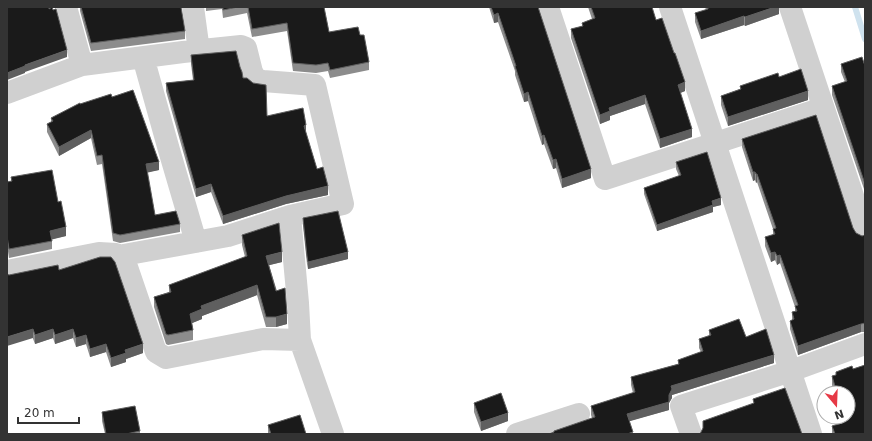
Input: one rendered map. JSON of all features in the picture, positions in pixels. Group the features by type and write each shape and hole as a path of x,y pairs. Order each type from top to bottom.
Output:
{"street":[{"path":"66,7 82,65"},
{"path":"193,7 200,51"},
{"path":"548,7 605,179 824,108"},
{"path":"670,7 811,434"},
{"path":"790,7 865,232"},
{"path":"7,93 82,65 241,46 246,48 252,72 256,79 263,81 315,85 343,204 290,216 228,236 118,256"},
{"path":"143,57 196,242"},
{"path":"290,216 300,340 333,434"},
{"path":"7,270 99,254 116,254 126,264 156,352 166,358 264,339 300,340"},
{"path":"691,434 681,406 791,371 865,344"},
{"path":"517,434 579,414"}],"building":[{"path":"7,7 49,7 49,9 52,7 53,10 56,9 67,50 7,73"},
{"path":"81,7 181,7 185,31 91,43"},
{"path":"223,7 238,7 223,10"},
{"path":"248,7 324,7 329,32 358,27 360,35 364,35 369,62 330,70 328,63 316,65 293,63 287,23 252,29"},
{"path":"491,7 538,7 591,169 562,179 556,159 553,160 544,135 542,136 528,92 524,94 498,13 494,15"},
{"path":"591,7 652,7 656,20 662,18 685,82 678,85 692,129 660,139 645,95 609,108 610,111 600,115 571,29 583,26 582,23 595,18"},
{"path":"708,7 775,7 701,31 695,13 708,9"},
{"path":"236,51 243,78 247,78 253,83 266,85 267,116 303,108 306,125 304,126 317,169 323,167 328,186 286,196 223,216 211,184 196,189 166,83 194,80 191,55"},
{"path":"862,57 865,66 865,184 832,86 847,81 841,64"},
{"path":"801,69 808,91 728,117 721,96 741,89 740,86 778,73 779,77"},
{"path":"133,90 159,162 146,164 155,215 176,211 180,224 120,235 113,233 102,155 97,156 91,130 59,147 47,124 53,121 51,118 80,103 111,94 112,97"},
{"path":"816,115 853,228 856,233 862,236 865,235 865,323 798,346 790,321 794,319 792,312 797,311 795,306 798,305 780,255 777,256 775,252 771,253 765,237 775,234 773,229 776,228 757,174 753,172 742,139"},
{"path":"707,152 721,198 712,201 713,205 657,225 644,188 681,175 676,162"},
{"path":"52,170 58,202 61,201 66,227 50,231 52,241 9,249 7,236 7,182 12,181 11,177"},
{"path":"338,211 348,252 308,262 303,218"},
{"path":"279,223 282,252 266,256 276,291 285,288 287,314 276,317 266,317 257,285 201,306 202,309 190,314 193,330 168,335 166,334 154,297 171,292 169,285 247,256 242,235"},
{"path":"100,257 111,257 115,262 143,344 125,350 126,353 111,358 106,344 90,349 86,335 76,338 73,329 55,335 53,329 35,335 33,329 7,337 7,274 9,275 58,265 59,270"},
{"path":"739,319 746,337 766,329 774,355 671,386 672,389 669,395 669,402 627,414 633,432 627,434 549,434 595,417 591,406 635,392 631,377 679,364 678,360 703,351 699,339 711,335 709,330"},
{"path":"865,365 865,434 835,434 832,426 856,425 856,385 835,385 832,376 836,375 836,372 852,366 853,369"},
{"path":"785,388 802,434 700,434 703,428 703,421 754,403 753,399"},
{"path":"501,393 508,413 481,422 474,403"},
{"path":"135,406 140,431 126,434 106,434 102,412"},
{"path":"300,415 306,434 271,434 268,425"}],"waterway":[{"path":"855,7 865,39"}]}
